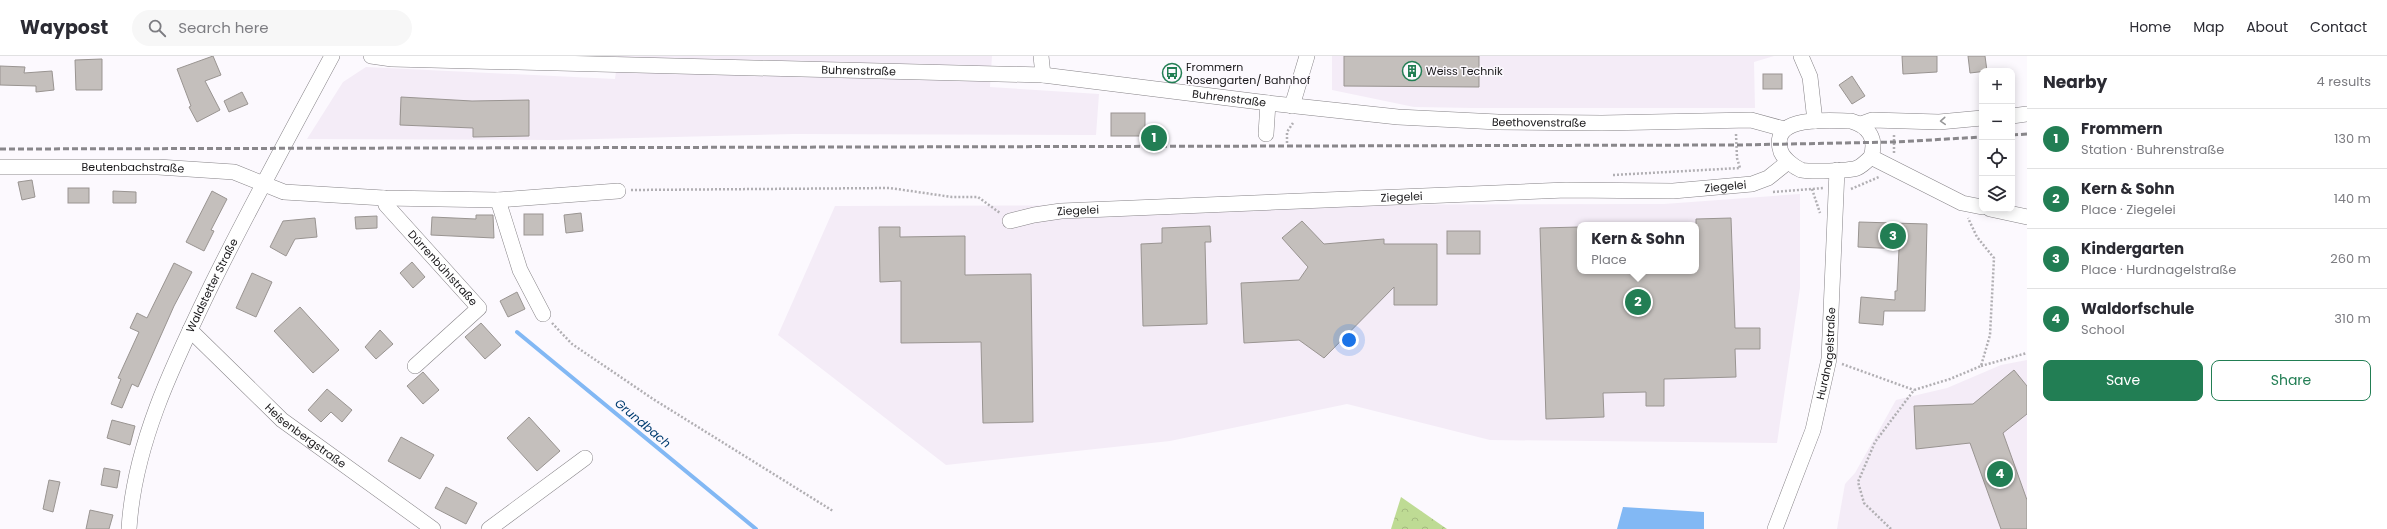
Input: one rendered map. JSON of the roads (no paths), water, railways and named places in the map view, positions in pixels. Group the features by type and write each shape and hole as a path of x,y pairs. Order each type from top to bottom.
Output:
{"street":[{"name":"Waldstetter Straße","path":"129,529 135,478 159,402 190,330 263,183 332,56"},
{"name":"Buhrenstraße","path":"371,56 392,59 471,58 1043,75 1292,106"},
{"path":"1041,56 1043,75"},
{"path":"1292,106 1307,56"},
{"path":"1801,56 1810,77 1816,121"},
{"path":"1266,134 1268,103"},
{"name":"Beethovenstraße","path":"1292,106 1398,117 1482,121 1602,124 1751,120 1784,129"},
{"path":"2015,116 2027,114"},
{"path":"1861,124 1872,120 1939,122 1979,118"},
{"path":"1816,121 1851,121 1861,124 1870,133 1873,142 1871,157 1856,169 1802,170 1788,162 1782,155 1779,144 1784,129 1793,124 1816,121"},
{"path":"1871,157 1892,169 1962,203 1979,206"},
{"name":"Ziegelei","path":"1010,221 1060,211 1566,190 1673,191 1752,184 1768,178 1788,162"},
{"name":"Beutenbachstraße","path":"0,168 188,169 234,172 263,183"},
{"name":"Hurdnagelstraße","path":"1775,529 1813,430 1829,359 1837,170"},
{"path":"263,183 284,192 384,198 498,200 618,191"},
{"name":"Dürrenbühlstraße","path":"384,198 386,205 479,308 415,366"},
{"path":"498,200 520,270 543,314"},
{"path":"2004,212 2027,217"},
{"name":"Heisenbergstraße","path":"190,330 282,420 433,529"},
{"path":"489,529 585,458"}],"water":[{"path":"1623,507 1704,512 1704,529 1617,529"}],"waterway":[{"name":"Grundbach","path":"517,332 756,529"}],"railway":[{"path":"2015,135 2027,134"},
{"path":"0,149 1737,145 1895,142 1979,137"}],"place":[{"name":"Weiss Technik","path":"1412,71"},
{"name":"Frommern Rosengarten/ Bahnhof","path":"1172,73"},
{"name":"Frommern","path":"1154,138"},
{"name":"Kindergarten","path":"1893,236"},
{"name":"Kern & Sohn","path":"1638,302"},
{"name":"Waldorfschule","path":"2000,474"}]}
